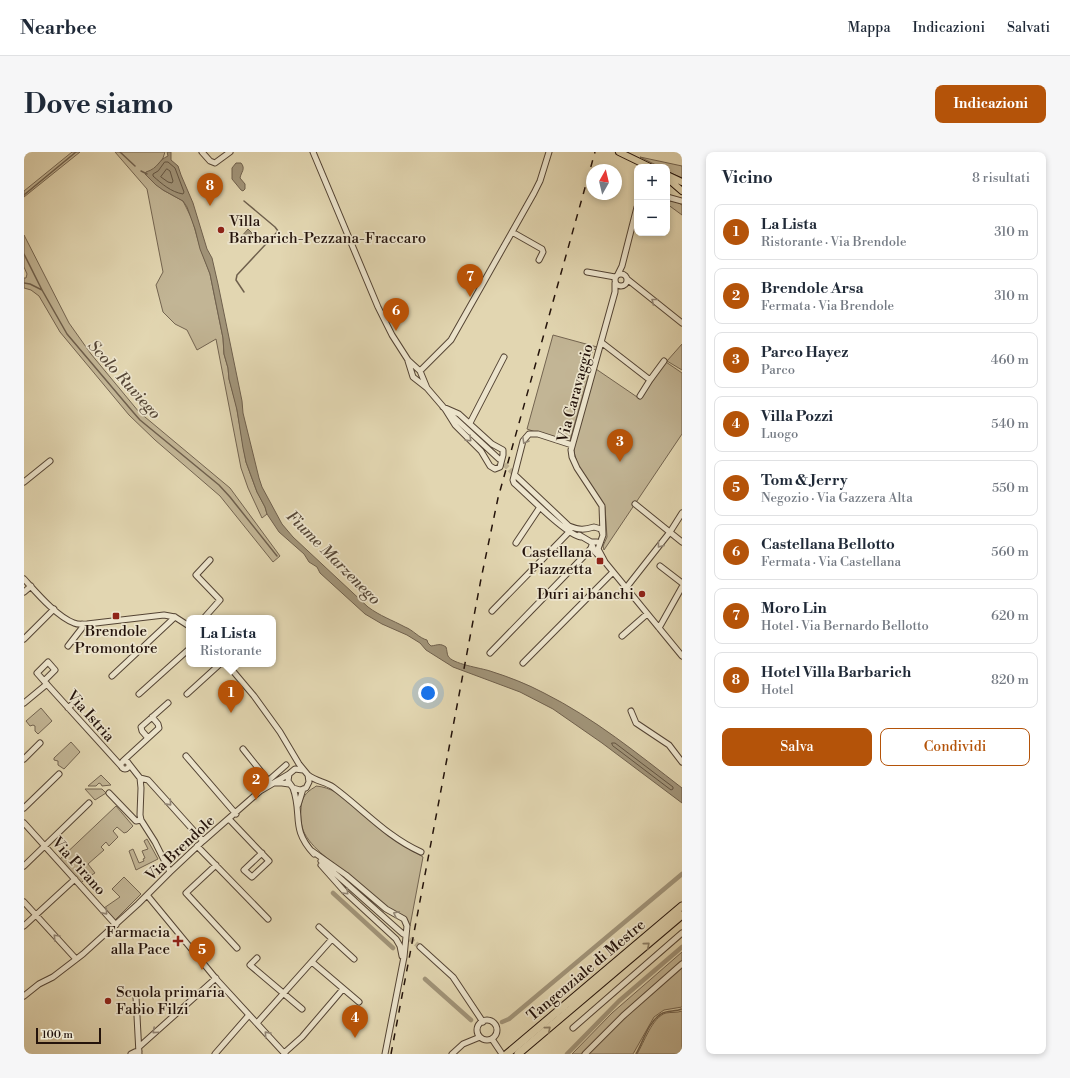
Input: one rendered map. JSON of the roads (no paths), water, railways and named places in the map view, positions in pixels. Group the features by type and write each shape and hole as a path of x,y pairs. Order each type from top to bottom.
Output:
{"highway":[{"name":"Tangenziale di Mestre","path":"508,1053 682,906"},
{"name":"Tangenziale di Mestre","path":"518,1054 682,915"}],"main road":[{"path":"619,152 644,164"},
{"path":"670,176 682,182"},
{"path":"670,180 682,190"}],"street":[{"path":"202,152 208,160 214,163 230,152"},
{"path":"313,152 374,298 392,335 408,360 419,372 427,388"},
{"path":"413,376 419,378 419,372 451,340 540,181 550,152"},
{"path":"670,198 682,201"},
{"name":"Via Caravaggio","path":"605,562 598,549 602,537 601,503 580,474 573,460 572,445 601,342 615,283 619,275 634,223"},
{"path":"512,232 542,250 543,252 539,260"},
{"path":"587,272 619,275"},
{"name":"Via Caravaggio","path":"619,275 627,279 682,323"},
{"path":"614,292 620,287 626,285 627,279"},
{"path":"615,283 620,287"},
{"path":"601,342 650,380"},
{"path":"470,423 504,357"},
{"path":"408,360 413,376 427,388 444,408 499,459"},
{"path":"640,396 664,361"},
{"path":"413,376 413,370 419,372"},
{"path":"444,408 459,414 491,442 503,450 503,457 498,468 495,469 490,466 481,451 455,425 444,408"},
{"path":"515,475 569,528 578,537 590,542 596,542 602,537 599,528 596,527 580,530 569,528 540,507 514,483 513,480 523,441 527,436 535,434 572,445"},
{"path":"24,482 50,461"},
{"path":"635,504 682,542"},
{"path":"516,543 540,507"},
{"path":"626,588 670,532 682,513"},
{"path":"602,516 590,528 587,534 594,552 605,562 680,654"},
{"path":"492,611 569,528"},
{"path":"490,653 585,555 591,548 590,542"},
{"path":"585,555 590,554 598,556"},
{"path":"207,615 220,600 196,574 210,560"},
{"path":"660,566 682,583"},
{"path":"523,663 613,572"},
{"path":"24,579 54,609 75,624 157,616 175,617 186,624"},
{"path":"24,592 31,586"},
{"path":"659,628 682,587"},
{"path":"24,639 54,609"},
{"path":"622,636 647,614"},
{"path":"112,676 175,617"},
{"path":"68,646 82,628 82,624"},
{"path":"680,654 682,645"},
{"path":"139,694 186,652"},
{"path":"187,694 217,667"},
{"path":"229,667 272,720 299,764 308,775 333,787 391,835 409,847 421,852"},
{"name":"Via Istria","path":"24,703 45,683 122,764"},
{"path":"68,708 79,698"},
{"path":"148,738 141,728 168,703"},
{"path":"631,711 636,723 669,745 682,762"},
{"path":"152,717 159,727 122,764 122,768 126,769 129,767 129,764 140,778 141,820 155,842 170,872"},
{"path":"24,759 40,743"},
{"path":"243,749 271,783"},
{"path":"292,752 294,764 288,781 291,786 297,808 297,821 304,842 403,934"},
{"path":"186,756 236,814"},
{"path":"271,783 286,765"},
{"path":"290,773 298,768 303,770"},
{"name":"Via Brendole","path":"24,996 76,959 116,925 197,846 236,814 260,791 271,783 290,773"},
{"path":"24,808 59,774"},
{"path":"297,808 309,778 308,775"},
{"path":"140,778 148,780 203,841"},
{"path":"271,783 282,783 291,786 296,790 321,782"},
{"path":"109,793 136,821 141,820"},
{"path":"24,866 88,804"},
{"name":"Via Brendole","path":"229,819 262,854"},
{"name":"Via Pirano","path":"24,823 116,925"},
{"path":"197,846 268,919"},
{"path":"312,851 346,875 386,909 404,919 407,926 403,961 386,1054"},
{"path":"312,851 320,864 340,886 396,939 400,946 403,961"},
{"path":"262,854 269,861 252,877 244,870 262,854"},
{"path":"216,865 186,894 237,948"},
{"path":"24,926 75,879"},
{"path":"148,895 216,978 285,1054 343,989"},
{"path":"24,902 76,959"},
{"path":"319,927 354,959"},
{"path":"573,1028 682,933"},
{"path":"257,1023 332,939"},
{"path":"420,948 453,977 483,1022"},
{"path":"257,958 250,965 302,1009"},
{"path":"312,962 359,1002"},
{"path":"585,1054 623,1016 682,964"},
{"path":"131,1054 139,1051 216,978"},
{"path":"136,996 139,1051"},
{"path":"215,1054 250,1015"},
{"path":"452,1054 463,1044 480,1037 486,1040 492,1039 496,1034 497,1027 492,1022 483,1022 480,1024 478,1029 480,1037"},
{"path":"492,1039 502,1054"}],"water":[{"path":"167,152 171,152 171,160 178,166 193,203 207,249 212,258 242,401 243,413 259,478 262,487 282,524 293,537 368,607 408,628 421,638 427,640 431,646 440,645 446,647 448,656 451,659 511,678 538,690 598,725 682,788 682,803 602,743 553,709 520,692 453,667 426,650 420,643 407,635 382,624 365,614 320,573 317,567 309,562 304,554 279,532 267,514 246,462 237,410 224,354 223,338 210,274 200,249 187,207 183,201 163,190 145,174 168,156"},
{"path":"236,163 241,163 243,167 240,178 245,184 245,189 243,191 232,179 232,168"},
{"path":"248,229 252,233 246,241 241,237"}],"waterway":[{"path":"24,195 76,152"},
{"path":"120,152 135,166"},
{"path":"141,171 147,174"},
{"path":"244,201 278,231 237,275 236,280 244,292"},
{"name":"Scolo Ruviego","path":"24,254 67,334 140,420 219,485 277,556"},
{"path":"24,283 30,284 42,290"},
{"path":"502,1022 509,1019 682,874"},
{"name":"Scolo Ruviego","path":"333,893 393,948"},
{"path":"567,1054 619,1001 682,947"},
{"path":"425,979 471,1020"},
{"path":"636,1054 649,1027 656,1018 668,1011 682,1009"}],"tunnel":[{"path":"499,459 515,475"},
{"path":"404,934 420,947"}],"railway":[{"path":"391,1054 481,579 498,498 595,152"}],"place":[{"name":"Hotel Villa Barbarich","path":"210,206"},
{"name":"Villa Barbarich-Pezzana-Fraccaro","path":"221,230"},
{"name":"Moro Lin","path":"470,297"},
{"name":"Castellana Bellotto","path":"396,331"},
{"name":"Parco Hayez","path":"620,462"},
{"name":"Castellana Piazzetta","path":"600,561"},
{"name":"Duri ai banchi","path":"642,594"},
{"name":"Brendole Promontore","path":"116,616"},
{"name":"La Lista","path":"231,713"},
{"name":"Brendole Arsa","path":"256,800"},
{"name":"Farmacia alla Pace","path":"178,941"},
{"name":"Tom & Jerry","path":"202,970"},
{"name":"Scuola primaria Fabio Filzi","path":"108,1001"},
{"name":"Villa Pozzi","path":"355,1038"}],"water label":[{"name":"Fiume Marzenego","path":"334,557"}]}
